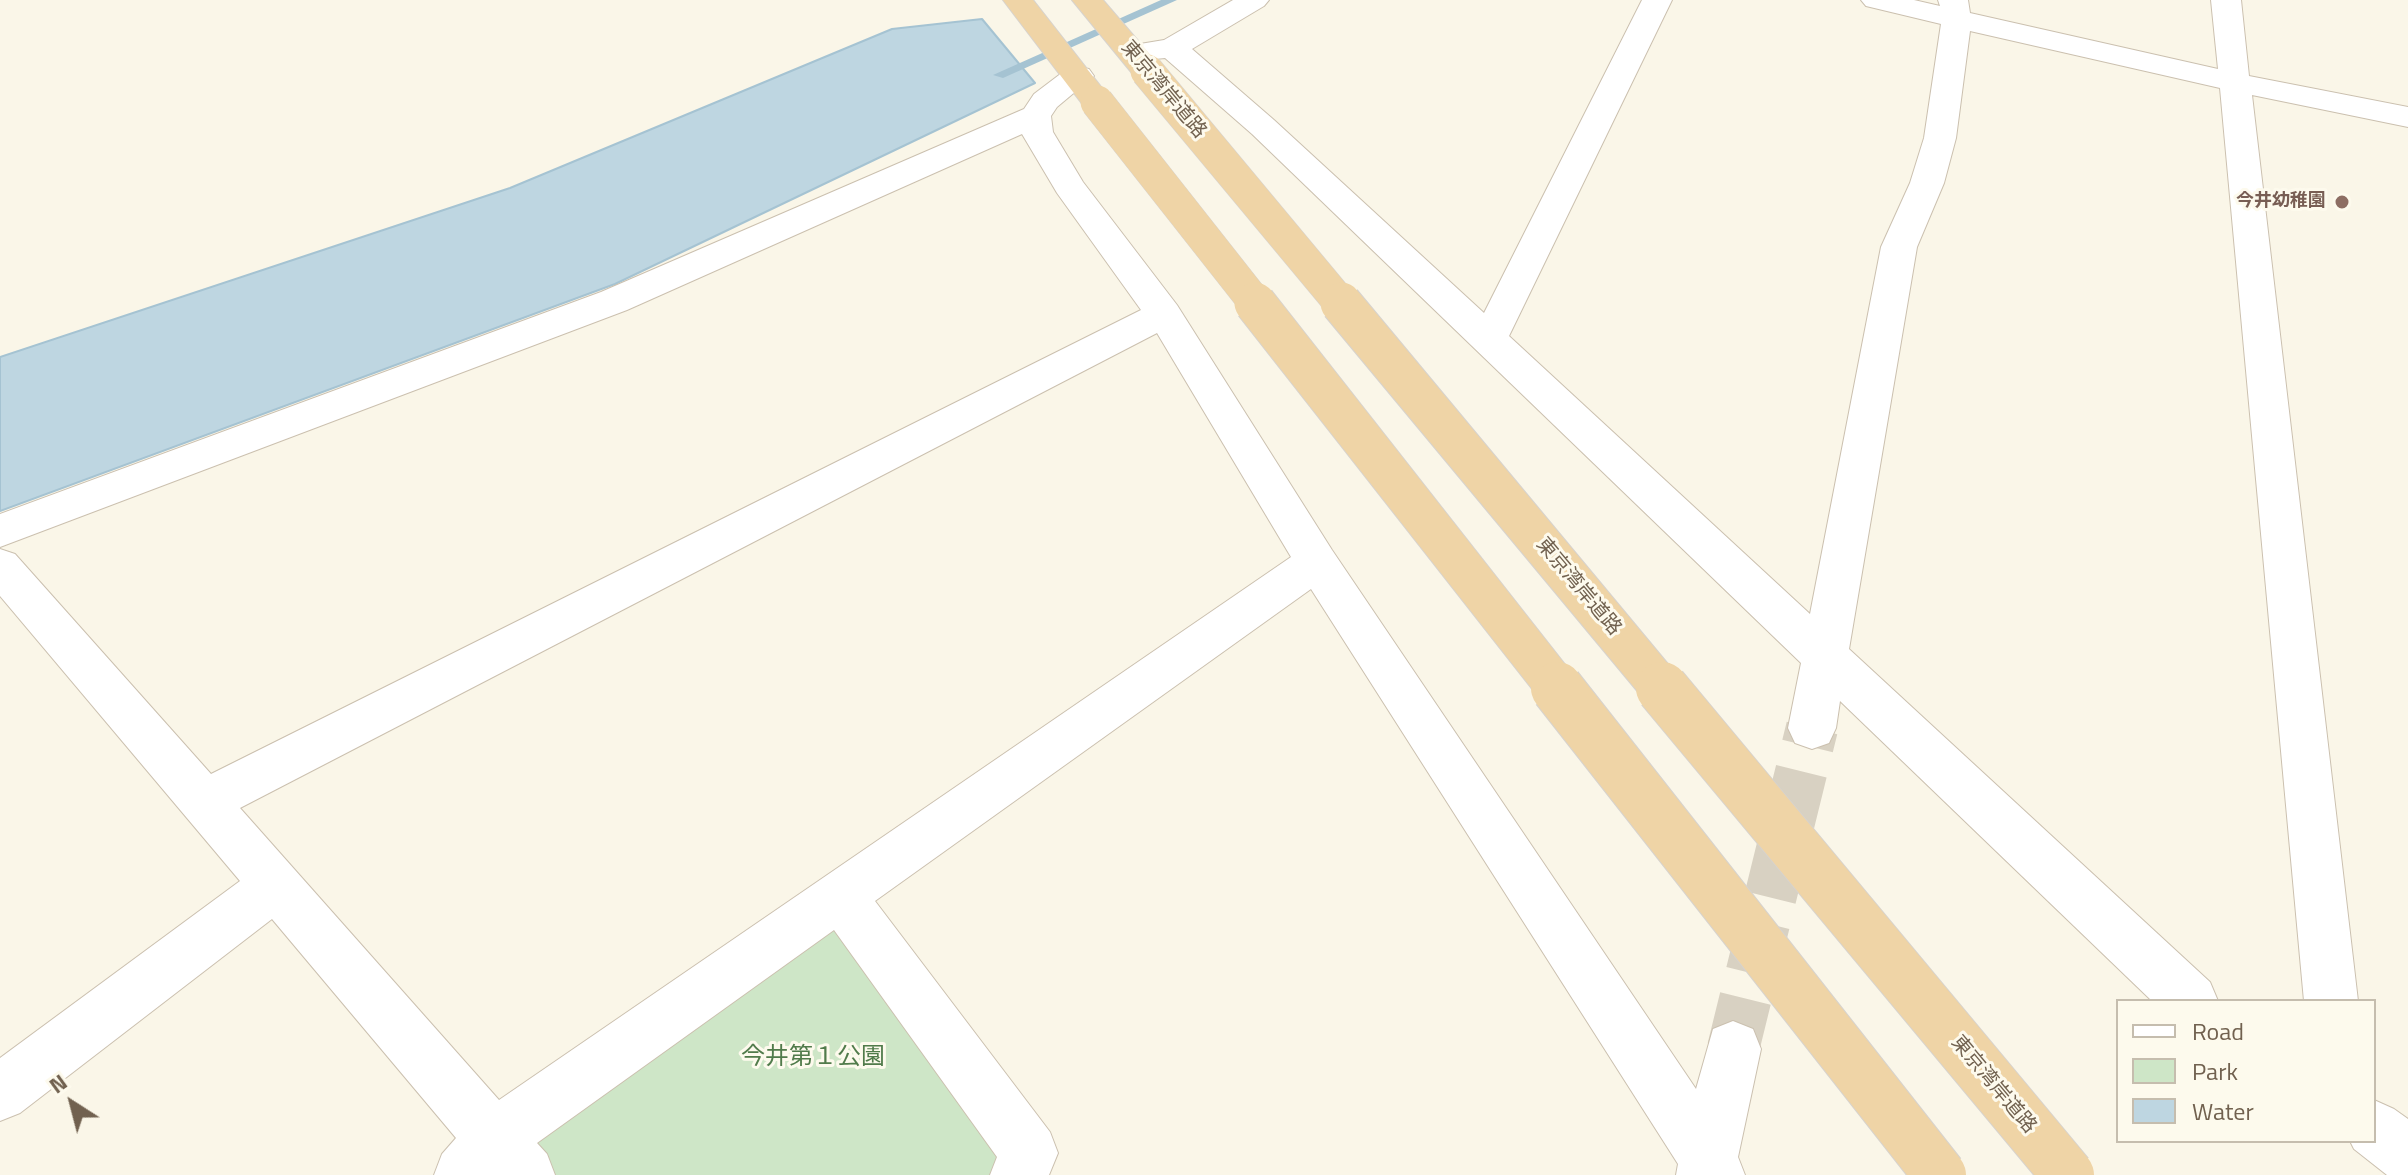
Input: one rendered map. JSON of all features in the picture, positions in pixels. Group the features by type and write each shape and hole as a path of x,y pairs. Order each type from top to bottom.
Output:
{"highway":[{"path":"1018,0 1940,1175"},
{"name":"東京湾岸道路","path":"1087,0 1144,53 2068,1175"}],"street":[{"path":"1144,53 1254,0"},
{"path":"1488,341 1657,0"},
{"path":"1876,0 1955,9 2233,82 2408,117"},
{"path":"2226,0 2331,999"},
{"path":"1812,728 1899,247 1927,183 1940,138 1955,9"},
{"path":"1144,53 1263,127 1824,659 2189,999"},
{"path":"0,531 614,301 1035,116 1045,101 1081,81"},
{"path":"1035,116 1037,132 1069,186 1164,314 1317,562 1710,1169"},
{"path":"204,802 1164,314"},
{"path":"0,566 275,885 494,1163 840,896 1317,562"},
{"path":"0,1093 275,885"},
{"path":"840,896 1029,1153 1019,1175"},
{"path":"1710,1169 1733,1049"},
{"path":"2376,1131 2408,1155"}],"green space":[{"name":"今井第１公園","path":"840,896 1014,1175 526,1175 494,1138"}],"water":[{"path":"982,19 1035,83 615,284 0,511 0,357 510,188 892,29"}],"waterway":[{"path":"999,75 1171,0"}],"tunnel":[{"path":"1733,1049 1812,728"}],"place":[{"name":"今井幼稚園","path":"2342,202"}]}
